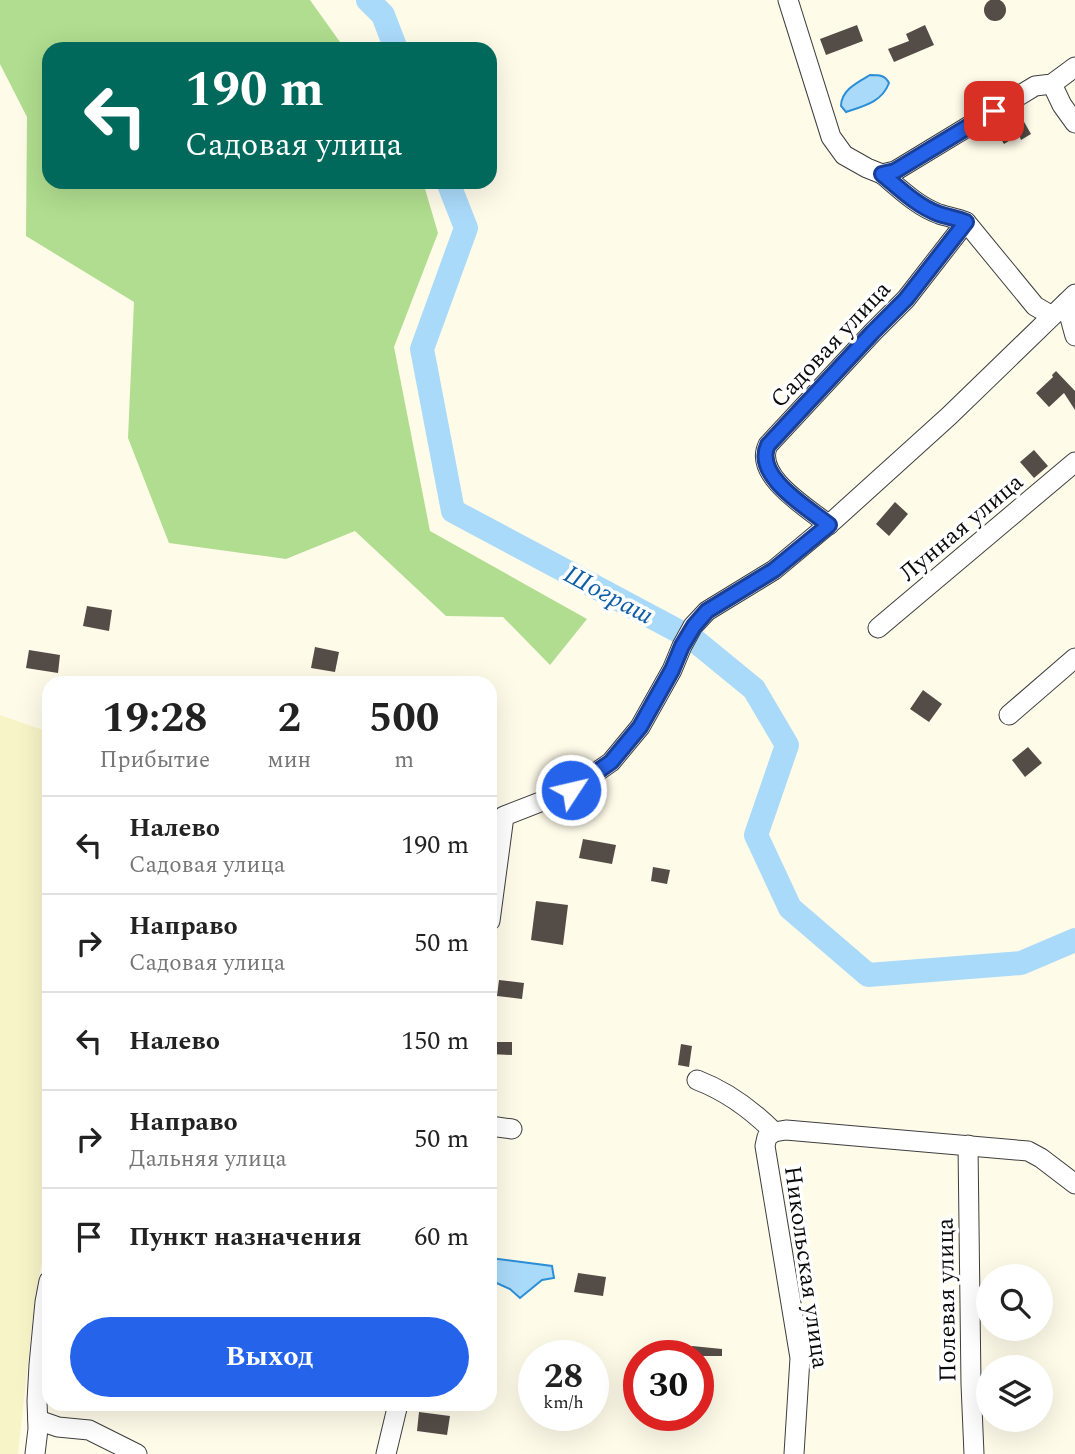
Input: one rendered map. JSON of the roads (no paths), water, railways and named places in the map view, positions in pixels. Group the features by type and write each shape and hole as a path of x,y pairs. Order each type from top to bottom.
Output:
{"street":[{"path":"788,0 831,137 844,155 882,174 913,199 937,213 966,222 1035,306 1064,304"},
{"path":"882,174 895,171 1035,86 1052,84 1075,67"},
{"path":"1052,84 1075,123"},
{"name":"Садовая улица","path":"829,525 782,488 768,471 764,453 768,445 906,299 966,222"},
{"path":"1064,304 1075,336"},
{"path":"497,812 571,790 611,762 640,727 672,670 682,646 707,611 774,570 829,525 949,416 1064,304"},
{"name":"Лунная улица","path":"878,628 1075,463"},
{"path":"1009,715 1075,658"},
{"path":"697,1080 713,1086 755,1113 775,1132 786,1130 1028,1152 1041,1158 1075,1184"},
{"path":"497,1127 512,1129"},
{"name":"Никольская улица","path":"775,1132 767,1138 765,1146 800,1358 794,1454"},
{"name":"Полевая улица","path":"968,1145 974,1454"},
{"path":"36,1454 38,1365 42,1329"},
{"path":"386,1454 396,1411"},
{"path":"38,1420 58,1427 89,1430 137,1454"}],"water":[{"path":"870,75 886,78 889,83 886,89 872,102 846,112 841,106 844,95"},
{"path":"497,1259 552,1266 554,1278 542,1280 520,1298 510,1289 497,1283"}],"waterway":[{"name":"Шограш","path":"368,0 383,15 393,42"},
{"name":"Шограш","path":"451,189 466,228 422,349 453,511 693,639 754,689 787,745 756,835 790,908 868,975 1021,963 1075,940"}]}
